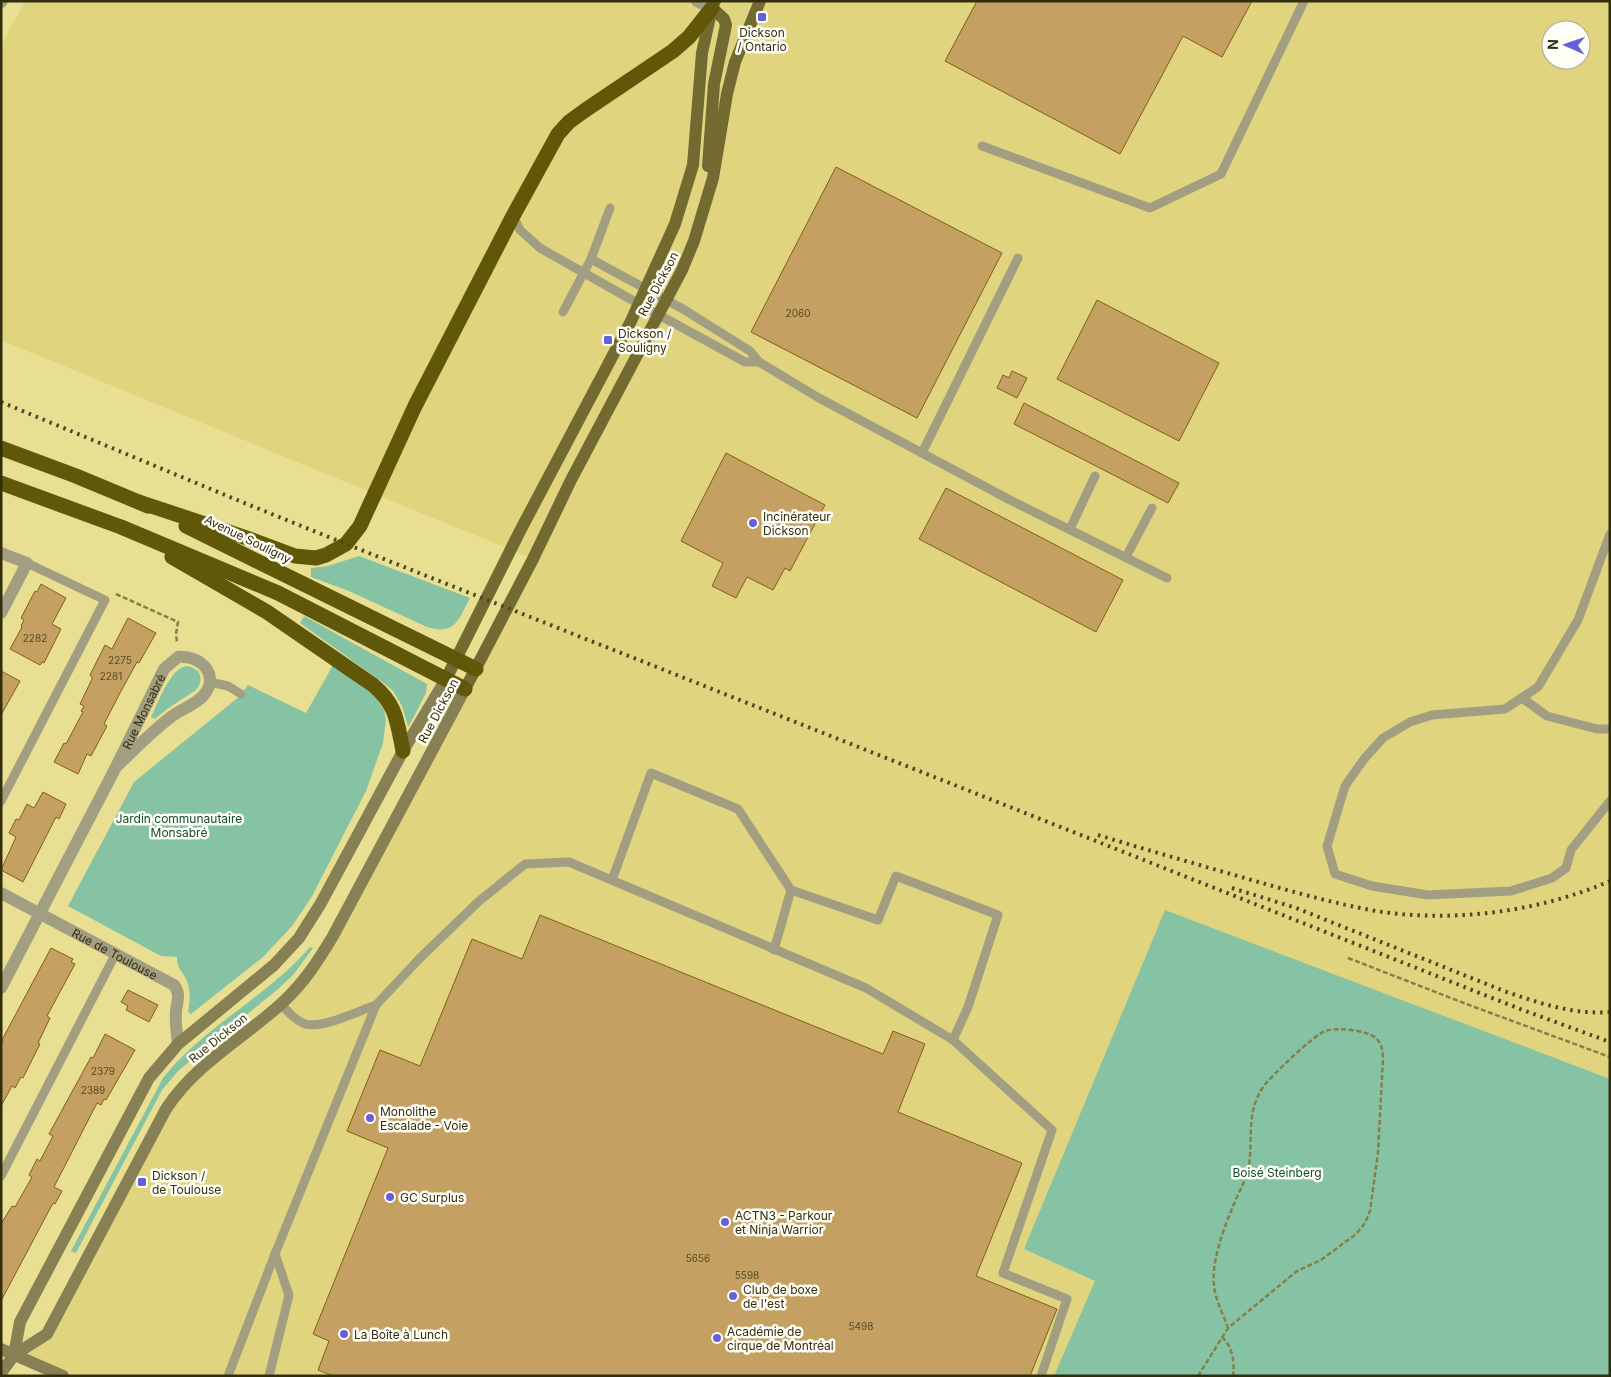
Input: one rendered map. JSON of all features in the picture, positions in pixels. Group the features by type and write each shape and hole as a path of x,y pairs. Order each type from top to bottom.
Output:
{"highway":[{"path":"139,502 295,556 316,558 326,555 346,544 360,526 408,420 513,216 558,134 569,122 584,111 673,51 689,37 714,5"},
{"name":"Avenue Souligny","path":"1,448 139,502 476,669"},
{"path":"1,483 121,527 278,593 466,689"},
{"path":"121,527 267,612 362,676 380,691 391,705 397,720 403,751"}],"main road":[{"name":"Rue Dickson","path":"1,1374 14,1355 47,1334 166,1109 179,1090 281,1004 312,971 333,936 466,689 533,559 571,480 682,270 694,241 714,170 731,78 745,36 760,1"},
{"path":"706,200 714,84 726,25 724,18 714,5"},
{"name":"Rue Dickson","path":"14,1355 20,1322 137,1098 156,1068 178,1044 274,965 299,938 322,903 403,751 446,679 520,531 631,322 675,224 689,183 695,146 702,53 714,5"},
{"path":"1,1349 63,1376"}],"street":[{"path":"698,1 714,5"},
{"path":"1,553 27,563 1,613"},
{"name":"Rue Monsabré","path":"1,988 116,767 164,669 178,657 194,658 207,668 210,677 209,682 199,700 160,725 116,767"},
{"name":"Rue de Toulouse","path":"1,893 168,980 178,990 179,1002 176,1012 178,1044"}],"lane":[{"path":"982,146 1150,208 1221,174 1304,1"},
{"path":"563,312 591,259 610,208"},
{"path":"513,216 520,230 530,240 584,274 745,362 759,362"},
{"path":"922,453 1018,258"},
{"path":"591,259 683,309 750,352 759,362 819,398 922,453 1167,578"},
{"path":"1070,529 1095,476"},
{"path":"1126,557 1152,508"},
{"path":"1610,534 1578,620 1538,687 1505,709 1432,716 1410,722 1383,738 1364,759 1345,786 1327,846 1335,874 1372,886 1428,895 1511,891 1552,878 1566,868 1571,850 1610,801"},
{"path":"1,801 105,600 27,563"},
{"path":"209,682 228,686 241,694"},
{"path":"1522,698 1547,716 1597,729 1610,729"},
{"path":"612,880 651,773 738,809 791,890 878,920 896,876 998,914 968,1006 953,1040"},
{"path":"228,1376 275,1254 376,1005 420,958 478,902 526,864 569,862 866,988 953,1040 1052,1130 1004,1273 1067,1299 1041,1376"},
{"path":"774,950 791,890"},
{"path":"1,1176 116,953"},
{"path":"281,1004 290,1015 304,1024 317,1025 376,1005"},
{"path":"269,1376 289,1295 275,1254"}],"path":[{"path":"1348,958 1610,1057"},
{"path":"1198,1376 1228,1328 1297,1271 1320,1260 1356,1234 1365,1223 1370,1211 1378,1152 1383,1059 1382,1047 1376,1038 1366,1032 1335,1029 1324,1031 1313,1038 1274,1074 1263,1086 1256,1100 1251,1119 1249,1164 1222,1237 1215,1268 1214,1284 1228,1328"},
{"path":"1222,1337 1229,1344 1234,1368 1233,1376"}],"shaded area":[{"path":"25,1 1610,1 1610,1376 63,1376 14,1355 42,1339 166,1109 303,982 533,559 1,340 1,46"}],"green space":[{"path":"359,556 470,598 455,624 444,629 436,629 427,627 349,591 311,577 311,568 328,566"},
{"path":"304,616 427,684 426,693 409,726 402,706 393,691 300,623"},
{"name":"Jardin communautaire Monsabré","path":"333,665 375,696 384,710 386,720 383,743 366,791 311,898 292,926 263,957 191,1014 188,1012 190,1000 189,987 179,967 177,957 161,956 68,906 134,782 240,696 248,685 306,713"},
{"path":"186,666 198,671 200,683 198,688 155,719 151,717 170,680 180,668"},
{"name":"Boisé Steinberg","path":"1165,910 1610,1079 1610,1376 1054,1376 1095,1281 1024,1249"},
{"path":"310,947 313,948 294,974 179,1070 162,1090 76,1253 71,1251 163,1078 179,1059 216,1027 275,981"}],"building":[{"path":"977,1 1252,1 1222,57 1183,36 1120,154 945,61"},
{"path":"836,167 1002,253 917,418 751,332"},
{"path":"1097,300 1219,363 1179,441 1057,379"},
{"path":"1012,371 1027,378 1017,398 997,388 1003,375 1009,378"},
{"path":"1024,403 1179,483 1168,503 1014,424"},
{"name":"Incinérateur Dickson","path":"726,453 825,505 790,571 785,568 773,590 747,577 736,598 712,586 723,563 681,541"},
{"path":"946,488 1123,580 1096,632 919,539"},
{"path":"41,584 66,598 52,624 61,629 44,663 42,662 40,665 10,649 22,627 24,620 21,618 35,591 37,592"},
{"path":"128,618 156,633 120,693 104,724 107,726 91,756 87,754 78,774 54,762 83,712 81,711 84,706 80,704 92,679 90,675 105,645 112,649"},
{"path":"1,671 20,681 1,715"},
{"path":"43,792 66,804 59,819 56,817 23,882 1,870 16,837 9,833 16,819 19,820 27,804 34,808"},
{"path":"540,915 883,1054 893,1031 925,1044 898,1112 1022,1163 976,1276 1057,1309 1030,1376 333,1376 318,1370 329,1341 313,1334 388,1148 347,1131 380,1050 420,1066 472,939 522,959"},
{"path":"51,948 73,959 71,962 75,964 47,1016 50,1018 38,1043 40,1044 23,1078 21,1077 15,1088 12,1086 1,1106 2,1040"},
{"path":"128,990 158,1005 149,1022 126,1010 128,1006 121,1002"},
{"path":"105,1034 135,1050 106,1100 104,1099 101,1105 97,1103 54,1187 62,1191 55,1204 53,1203 1,1301 1,1224 12,1206 15,1207 32,1177 29,1175 37,1159 40,1161 53,1136 49,1134"}],"railway":[{"path":"1,402 346,544 1520,1009 1610,1042"},
{"path":"1098,835 1313,897 1363,909 1405,914 1435,916 1495,912 1554,900 1583,892 1610,881"},
{"path":"1232,888 1296,908 1530,1000 1569,1010 1610,1012"}],"place":[{"name":"Dickson / Ontario","path":"762,17"},
{"name":"Dickson / Souligny","path":"608,340"},
{"name":"Incinérateur Dickson","path":"753,523"},
{"name":"Monolithe Escalade - Voie","path":"370,1118"},
{"name":"Dickson / de Toulouse","path":"142,1182"},
{"name":"GC Surplus","path":"390,1197"},
{"name":"ACTN3 - Parkour et Ninja Warrior","path":"725,1222"},
{"name":"Club de boxe de l'est","path":"733,1296"},
{"name":"La Boîte à Lunch","path":"344,1334"},
{"name":"Académie de cirque de Montréal","path":"717,1338"}]}
